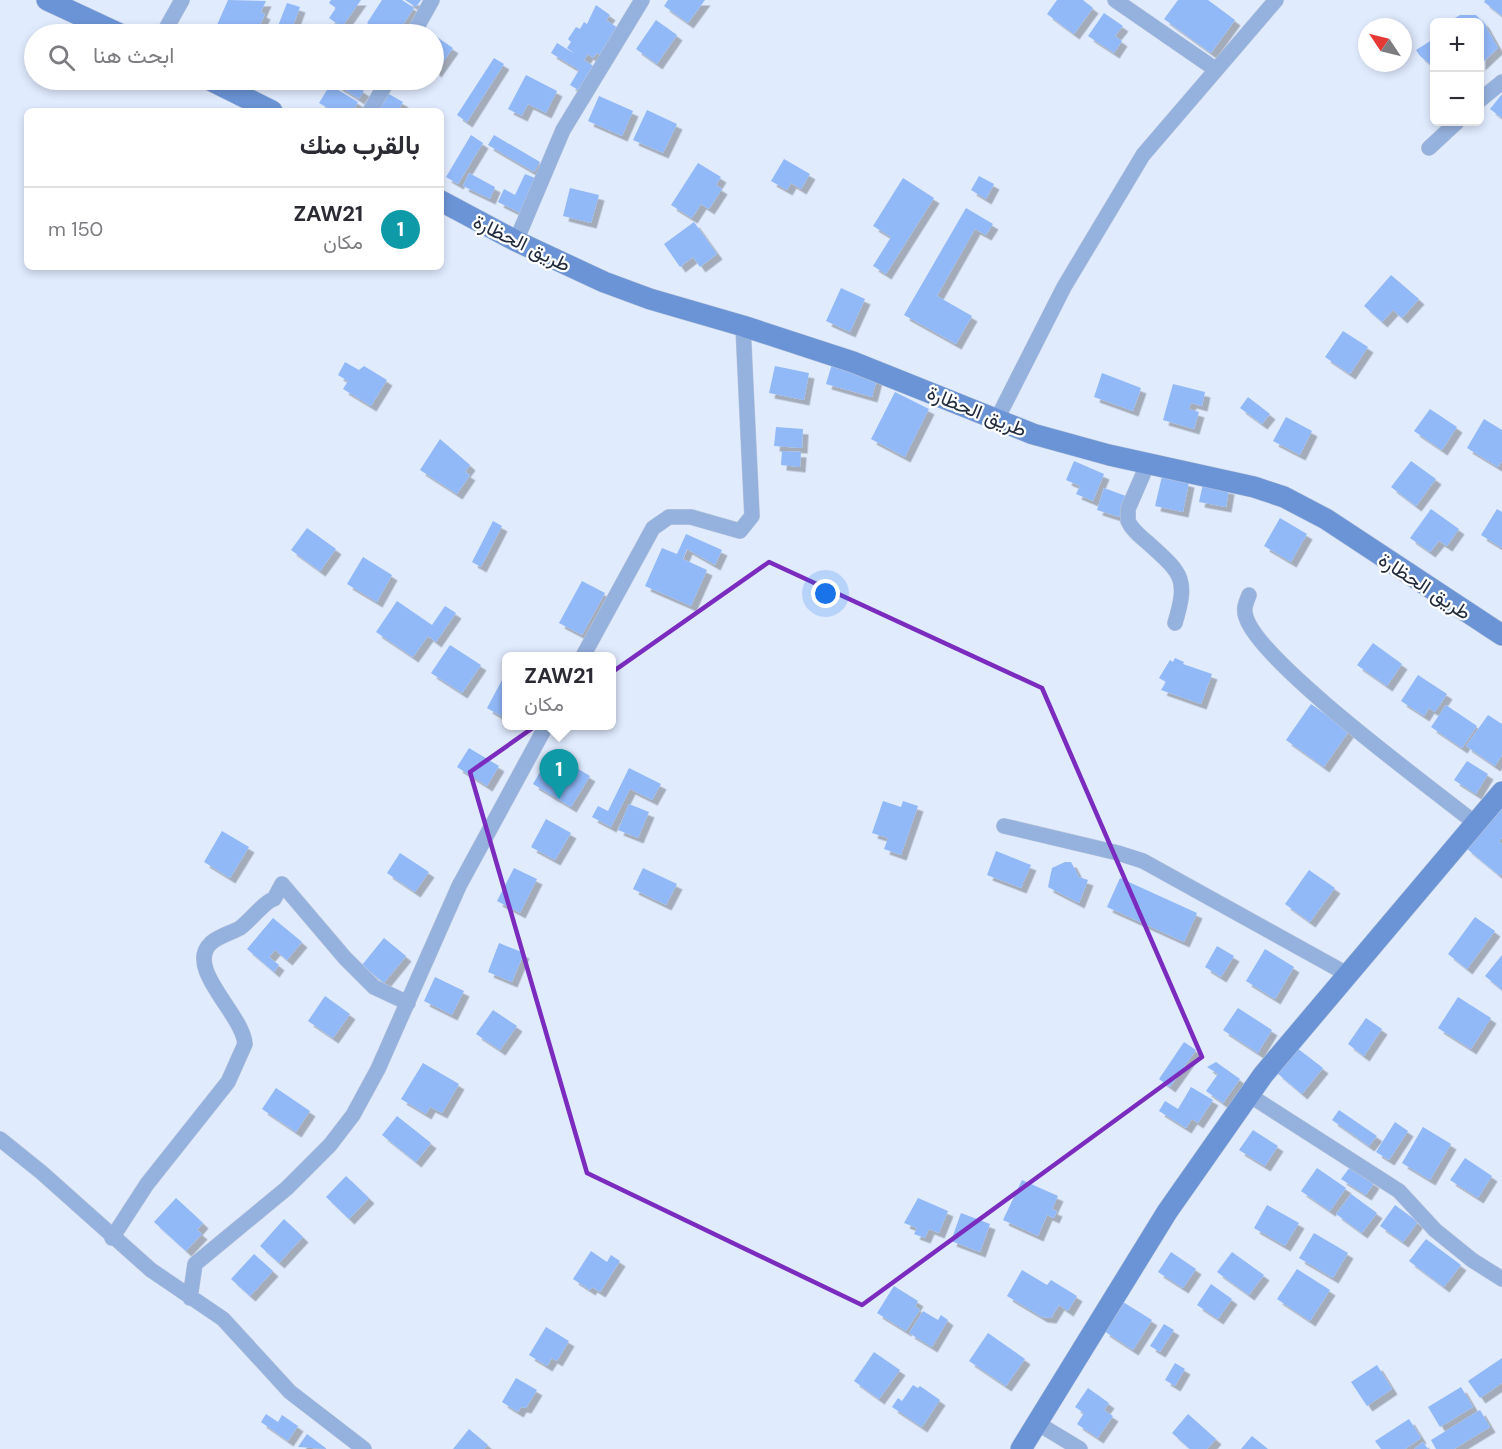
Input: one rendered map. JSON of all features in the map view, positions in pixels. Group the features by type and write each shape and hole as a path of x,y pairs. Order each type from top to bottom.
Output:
{"street":[{"path":"47,0 99,24"},
{"path":"169,24 182,0"},
{"path":"419,24 432,0"},
{"path":"516,241 563,130 642,0"},
{"path":"1114,0 1215,69"},
{"path":"996,421 1064,286 1143,154 1276,0"},
{"path":"1484,96 1502,82"},
{"path":"230,90 266,108"},
{"path":"372,108 382,90"},
{"path":"1429,148 1453,126"},
{"name":"طريق الحظارة","path":"444,203 516,241 604,282 650,299 853,362 996,421 1071,445 1254,487 1299,503 1502,635"},
{"path":"587,652 653,528 669,517 691,517 740,531 752,516 743,326"},
{"path":"1148,463 1128,509 1128,521 1173,567 1181,581 1183,593 1175,623"},
{"path":"1249,595 1244,608 1246,618 1259,639 1297,679 1475,823"},
{"path":"190,1298 195,1264 287,1188 330,1145 353,1115 378,1069 459,886 544,730"},
{"path":"1021,1449 1167,1212 1249,1095 1347,974 1502,792"},
{"path":"1004,826 1143,861 1347,974"},
{"path":"112,1238 147,1184 228,1082 246,1044 240,1024 204,971 205,952 212,942 252,920 269,900 274,898 282,884 345,958 374,987 408,1003"},
{"path":"1249,1095 1399,1191 1436,1230 1472,1260 1502,1279"},
{"path":"0,1138 150,1270 237,1332 290,1392 364,1449"},
{"path":"1037,1423 1080,1449"}],"highlighted area":[{"path":"769,562 1042,688 1202,1057 862,1305 587,1173 470,772"}],"building":[{"path":"228,0 266,1 261,12 265,14 260,24 217,24"},
{"path":"331,0 361,0 344,24 338,24 329,18 336,8 329,3"},
{"path":"382,0 402,0 414,8 404,24 367,23"},
{"path":"405,0 421,0 416,7"},
{"path":"668,0 705,0 688,23 664,6"},
{"path":"1057,0 1083,0 1093,8 1074,34 1047,14"},
{"path":"1178,0 1208,0 1235,20 1211,53 1164,19"},
{"path":"1485,0 1502,0 1502,16 1484,2"},
{"path":"287,3 300,7 294,24 279,24"},
{"path":"596,5 610,15 606,20 621,30 602,57 597,53 593,58 588,54 584,60 595,67 580,91 570,85 579,70 551,53 557,43 575,54 567,48 571,42 568,39 576,27 580,29 584,22 587,24"},
{"path":"1104,13 1123,26 1115,36 1122,41 1114,53 1088,36"},
{"path":"1460,15 1476,15 1479,18 1455,18"},
{"path":"656,20 677,35 657,64 636,49"},
{"path":"1484,23 1498,48 1484,61"},
{"path":"1430,41 1430,64 1420,56 1416,50"},
{"path":"444,42 453,48 444,61"},
{"path":"494,58 504,64 467,122 457,115"},
{"path":"526,75 557,91 546,113 528,104 522,116 508,109"},
{"path":"327,90 338,90 358,102 355,108 328,108 319,103"},
{"path":"345,90 364,91 359,99"},
{"path":"387,93 403,102 400,108 378,108"},
{"path":"1502,94 1502,118 1490,109"},
{"path":"599,96 633,111 622,136 588,121"},
{"path":"647,110 677,124 663,153 633,140"},
{"path":"471,135 483,143 458,184 446,177"},
{"path":"494,135 540,162 534,172 488,145"},
{"path":"784,159 810,174 801,189 791,183 787,190 771,181"},
{"path":"698,163 721,177 716,185 722,189 709,209 701,204 692,218 671,205"},
{"path":"469,173 495,187 490,199 463,186"},
{"path":"525,174 535,178 520,213 498,202 504,189 515,195"},
{"path":"979,176 994,184 986,199 971,190"},
{"path":"903,178 934,198 886,274 873,266 891,237 873,226"},
{"path":"570,188 599,195 591,223 563,216"},
{"path":"966,208 993,224 986,235 975,229 937,296 972,316 956,344 904,315"},
{"path":"694,222 717,254 700,267 693,257 680,267 664,244"},
{"path":"1391,275 1419,299 1402,318 1393,310 1382,322 1364,306"},
{"path":"841,288 865,299 850,332 826,321"},
{"path":"1343,331 1368,347 1350,374 1325,357"},
{"path":"345,362 359,370 364,366 387,380 371,406 343,389 348,381 338,375"},
{"path":"832,364 877,378 872,397 826,384"},
{"path":"775,366 809,373 804,400 769,393"},
{"path":"1102,373 1141,388 1133,411 1094,397"},
{"path":"1173,384 1205,392 1202,406 1191,403 1189,409 1199,412 1194,429 1163,420"},
{"path":"895,392 929,409 905,457 871,439"},
{"path":"1248,397 1270,414 1262,424 1240,408"},
{"path":"1430,409 1457,427 1442,450 1414,431"},
{"path":"1286,417 1312,431 1300,455 1273,441"},
{"path":"1484,419 1502,430 1502,461 1498,467 1467,448"},
{"path":"776,427 803,429 802,448 774,446"},
{"path":"440,439 470,465 465,472 470,475 457,494 420,470"},
{"path":"782,451 801,452 800,467 781,465"},
{"path":"1074,461 1104,474 1093,501 1076,494 1080,486 1066,480"},
{"path":"1411,461 1436,479 1416,506 1391,487"},
{"path":"1162,476 1189,482 1183,512 1155,506"},
{"path":"1203,484 1229,489 1226,507 1199,502"},
{"path":"1104,488 1126,496 1119,517 1097,510"},
{"path":"1431,509 1459,529 1447,546 1439,541 1430,552 1410,538"},
{"path":"1497,509 1502,512 1502,548 1481,535"},
{"path":"1280,518 1307,534 1291,562 1264,546"},
{"path":"493,521 502,526 481,567 472,562"},
{"path":"307,528 336,549 320,571 291,550"},
{"path":"686,534 722,550 715,565 687,549 683,559 707,570 691,606 645,586 662,548 677,554"},
{"path":"363,557 392,575 377,602 347,584"},
{"path":"582,581 605,593 582,635 559,623"},
{"path":"397,601 432,625 445,606 456,613 436,642 428,636 413,657 376,632"},
{"path":"1373,643 1402,664 1387,686 1357,665"},
{"path":"450,645 481,665 462,693 431,673"},
{"path":"1175,658 1184,662 1183,664 1212,674 1201,704 1161,690 1166,682 1159,678 1170,660 1173,662"},
{"path":"1418,675 1447,694 1435,712 1429,708 1424,716 1401,701"},
{"path":"502,680 502,717 487,708"},
{"path":"1311,704 1349,731 1324,767 1286,740"},
{"path":"1446,705 1477,726 1462,748 1431,727"},
{"path":"1488,715 1502,724 1502,755 1495,766 1466,746"},
{"path":"469,748 499,766 487,786 457,767"},
{"path":"551,753 590,776 571,807 533,784"},
{"path":"1467,761 1488,774 1476,794 1454,780"},
{"path":"629,768 661,784 652,800 630,789 611,827 592,817 598,806 608,811"},
{"path":"883,801 901,807 903,801 918,806 901,855 884,849 888,838 872,833"},
{"path":"1502,803 1502,838 1499,841 1502,844 1502,873 1500,876 1466,848"},
{"path":"629,804 649,812 638,838 618,830"},
{"path":"546,819 571,833 555,860 531,847"},
{"path":"222,831 249,847 230,878 204,862"},
{"path":"996,851 1031,865 1021,888 987,875"},
{"path":"400,853 429,872 415,892 387,873"},
{"path":"1065,862 1071,862 1079,877 1088,880 1079,903 1048,887 1052,868"},
{"path":"514,868 537,879 520,913 497,901"},
{"path":"643,868 677,884 666,905 633,889"},
{"path":"1309,870 1335,888 1310,922 1285,904"},
{"path":"1120,878 1197,913 1184,942 1107,907"},
{"path":"1475,917 1495,931 1467,969 1448,954"},
{"path":"273,918 302,942 287,960 275,950 269,957 279,965 274,972 247,949"},
{"path":"384,938 406,956 384,983 362,965"},
{"path":"499,943 524,953 512,982 488,972"},
{"path":"1217,946 1234,956 1221,977 1205,967"},
{"path":"1265,949 1294,967 1275,999 1246,981"},
{"path":"1502,955 1502,990 1485,976"},
{"path":"435,977 464,991 452,1015 424,1001"},
{"path":"325,996 350,1014 333,1038 308,1021"},
{"path":"1458,997 1491,1018 1471,1049 1438,1028"},
{"path":"1238,1008 1272,1030 1258,1053 1223,1030"},
{"path":"493,1010 517,1026 500,1050 476,1034"},
{"path":"1366,1018 1382,1029 1364,1056 1348,1044"},
{"path":"1184,1042 1196,1050 1170,1087 1159,1079"},
{"path":"1297,1048 1323,1068 1302,1094 1277,1073"},
{"path":"1216,1062 1240,1079 1223,1103 1206,1091 1218,1074 1207,1067"},
{"path":"423,1063 459,1084 442,1113 430,1107 426,1114 401,1099"},
{"path":"1191,1087 1213,1100 1198,1123 1192,1119 1186,1128 1159,1111 1165,1101 1178,1109"},
{"path":"276,1088 310,1111 296,1132 262,1109"},
{"path":"1339,1110 1377,1136 1369,1146 1332,1120"},
{"path":"397,1116 431,1143 416,1162 382,1135"},
{"path":"1395,1122 1408,1131 1389,1160 1376,1152"},
{"path":"1423,1127 1451,1144 1430,1180 1402,1163"},
{"path":"1253,1130 1278,1146 1265,1166 1239,1150"},
{"path":"1465,1158 1492,1176 1478,1198 1450,1180"},
{"path":"1350,1167 1374,1183 1366,1195 1341,1179"},
{"path":"1317,1168 1346,1188 1330,1211 1301,1191"},
{"path":"346,1176 369,1198 349,1219 326,1197"},
{"path":"1022,1180 1058,1196 1052,1209 1057,1211 1054,1218 1047,1215 1038,1236 1003,1220"},
{"path":"1351,1194 1377,1213 1362,1233 1336,1214"},
{"path":"176,1198 203,1223 197,1230 202,1234 186,1251 154,1222"},
{"path":"918,1198 948,1211 939,1233 929,1229 925,1238 914,1234 917,1228 904,1223"},
{"path":"1267,1205 1299,1223 1285,1246 1254,1228"},
{"path":"1395,1205 1418,1222 1403,1242 1380,1226"},
{"path":"961,1213 990,1224 980,1252 951,1241"},
{"path":"284,1219 303,1237 279,1263 260,1246"},
{"path":"1314,1233 1348,1253 1333,1278 1299,1258"},
{"path":"1426,1239 1461,1265 1444,1287 1409,1261"},
{"path":"591,1251 607,1262 611,1255 620,1261 600,1292 592,1287 590,1290 573,1279"},
{"path":"1171,1252 1196,1269 1183,1288 1158,1272"},
{"path":"1232,1252 1264,1275 1249,1295 1217,1272"},
{"path":"254,1254 273,1271 250,1296 231,1279"},
{"path":"1297,1269 1330,1290 1310,1321 1277,1299"},
{"path":"1022,1270 1047,1285 1051,1280 1077,1296 1068,1311 1059,1305 1051,1318 1042,1317 1007,1296"},
{"path":"1211,1284 1232,1299 1218,1319 1197,1305"},
{"path":"894,1286 918,1301 915,1306 920,1310 906,1331 877,1313"},
{"path":"1123,1302 1152,1320 1133,1350 1104,1331"},
{"path":"923,1311 938,1320 941,1315 948,1320 932,1347 909,1333"},
{"path":"1164,1324 1174,1330 1160,1352 1150,1346"},
{"path":"546,1327 569,1341 557,1361 552,1358 547,1366 529,1355"},
{"path":"988,1333 1025,1359 1006,1386 969,1361"},
{"path":"874,1352 900,1370 879,1399 854,1381"},
{"path":"1502,1358 1502,1383 1480,1398 1468,1381"},
{"path":"1175,1363 1185,1369 1175,1386 1165,1380"},
{"path":"1377,1365 1392,1389 1367,1406 1351,1382"},
{"path":"516,1378 537,1390 526,1408 521,1407 518,1412 502,1402"},
{"path":"913,1385 918,1388 920,1386 940,1400 922,1427 892,1407 898,1398 902,1401"},
{"path":"1461,1387 1473,1407 1440,1427 1428,1407"},
{"path":"1088,1388 1109,1403 1104,1410 1113,1416 1098,1438 1077,1424 1084,1413 1075,1407"},
{"path":"1480,1410 1490,1427 1454,1449 1436,1449 1431,1440"},
{"path":"266,1414 278,1422 282,1415 298,1426 288,1441 261,1422"},
{"path":"1188,1414 1216,1439 1207,1449 1190,1449 1172,1433"},
{"path":"1409,1419 1421,1438 1405,1449 1381,1449 1375,1441"},
{"path":"469,1429 488,1445 484,1449 453,1449"},
{"path":"307,1434 327,1449 298,1447"},
{"path":"1252,1436 1268,1449 1241,1449"},
{"path":"1423,1442 1428,1449 1414,1449"}],"place":[{"name":"ZAW21","path":"559,799"}]}
